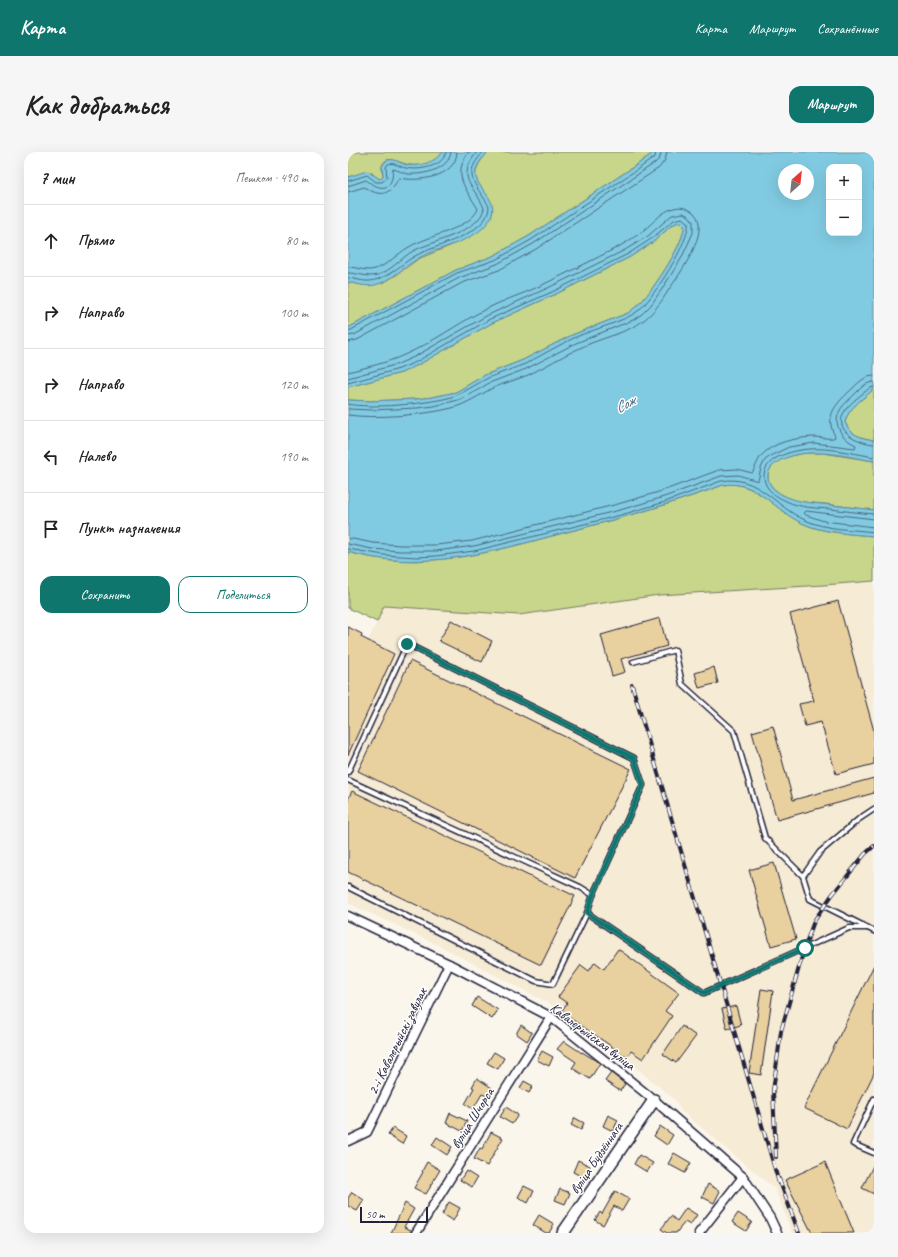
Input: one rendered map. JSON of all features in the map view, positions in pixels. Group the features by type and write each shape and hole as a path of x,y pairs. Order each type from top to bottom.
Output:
{"street":[{"name":"Кавалерыйская вуліца","path":"348,916 449,964 551,1017 654,1100 743,1177 770,1218 777,1233"},
{"name":"2-і Кавалерыйскі завулак","path":"348,1142 367,1132 449,964"},
{"name":"вуліца Шчорса","path":"416,1233 551,1017"},
{"name":"вуліца Будзённага","path":"563,1233 654,1100"},
{"path":"699,1233 743,1177"}],"lane":[{"path":"348,772 407,644 634,758 643,785 593,895 587,913 553,984 536,981 348,888"},
{"path":"634,662 675,650 682,684 734,731 765,838 802,876 810,899 874,930"},
{"path":"348,780 580,887 593,895"},
{"path":"802,876 820,852 874,809"},
{"path":"587,913 704,993 849,928 868,928"},
{"path":"874,1099 853,1144 874,1153"}],"shaded area":[{"path":"874,581 874,1233 792,1233 775,1189 681,1111 675,1100 630,1063 550,1004 436,944 348,903 348,684 384,606 519,615 659,595"}],"green space":[{"path":"348,152 443,152 431,162 421,165 411,165 394,160 387,160 382,165 383,176 380,179 371,172 348,177"},
{"path":"488,152 654,152 529,236 493,256 456,270 348,328 348,282 358,284 383,283 418,259 452,245 491,217 491,203 480,186 476,174 479,164"},
{"path":"681,222 684,225 683,232 675,253 647,295 628,313 572,335 523,360 485,375 456,392 416,399 370,401 348,400 348,387 401,373 418,365 492,323 554,295 630,257 653,242 671,226"},
{"path":"874,389 874,440 856,435 850,430 845,422 849,412"},
{"path":"804,453 823,453 874,461 874,510 798,501 784,496 775,490 771,486 768,476 771,467 784,458"},
{"path":"730,484 741,485 750,489 793,518 810,526 837,532 874,536 874,581 659,595 519,615 384,606 377,622 348,608 348,552 376,558 403,561 457,558 510,547 624,517"}],"water":[{"path":"443,152 488,152 479,163 476,173 477,179 488,196 493,208 488,223 475,234 459,242 418,258 390,278 380,283 368,286 348,282 348,177 367,171 380,179 383,176 382,166 386,161 394,160 407,165 417,165 436,159"},
{"name":"Сож","path":"654,152 874,152 874,389 849,412 845,422 850,430 856,435 874,440 874,461 827,453 804,454 792,456 776,463 769,472 768,478 769,482 776,491 794,499 810,503 874,510 874,536 838,533 812,527 794,519 756,492 735,484 723,485 624,517 510,547 456,558 402,561 375,558 348,552 348,400 370,401 416,399 456,392 485,375 523,360 572,335 628,313 642,301 654,286 675,253 680,242 684,225 681,222 676,223 653,242 630,257 554,295 492,323 418,365 401,373 348,387 348,328 456,270 493,256 529,236"}],"building":[{"path":"838,601 874,731 874,764 836,774 821,722 805,726 799,704 814,701 790,614"},
{"path":"660,618 667,646 621,659 625,672 612,676 601,635"},
{"path":"451,620 492,641 482,662 439,641"},
{"path":"348,627 362,634 361,637 394,654 348,755"},
{"path":"410,661 631,769 575,878 358,771"},
{"path":"714,667 718,683 699,688 695,673"},
{"path":"773,726 793,800 874,778 874,793 777,820 752,732"},
{"path":"352,791 552,887 552,885 575,896 541,965 348,872 348,799"},
{"path":"774,863 796,939 771,946 749,870"},
{"path":"618,949 679,993 665,1011 672,1016 643,1059 631,1051 627,1057 561,1012 567,1003 558,997 581,965 589,971 595,962 604,969"},
{"path":"874,965 874,1073 847,1129 804,1108"},
{"path":"761,989 773,991 761,1075 749,1073"},
{"path":"477,997 498,1010 492,1019 472,1006"},
{"path":"736,1006 741,1025 727,1029 722,1009"},
{"path":"521,1025 532,1033 527,1041 517,1034"},
{"path":"682,1026 696,1036 676,1063 663,1054"},
{"path":"564,1041 600,1063 590,1079 572,1068 576,1062 557,1049"},
{"path":"542,1051 553,1057 549,1066 537,1060"},
{"path":"494,1052 504,1058 498,1069 487,1063"},
{"path":"611,1073 625,1084 620,1091 605,1081"},
{"path":"477,1078 492,1088 487,1096 482,1094 473,1109 465,1104 474,1088 472,1087"},
{"path":"524,1081 533,1086 529,1093 520,1088"},
{"path":"506,1107 518,1115 512,1124 500,1117"},
{"path":"450,1113 467,1121 462,1131 446,1123"},
{"path":"608,1115 618,1120 613,1131 603,1126"},
{"path":"575,1118 584,1123 581,1130 571,1125"},
{"path":"660,1126 673,1135 667,1145 654,1136"},
{"path":"393,1128 406,1136 402,1144 388,1135"},
{"path":"491,1132 503,1138 487,1166 474,1159 480,1148 482,1149"},
{"path":"437,1137 452,1147 447,1155 432,1145"},
{"path":"674,1153 691,1163 685,1173 668,1164"},
{"path":"639,1155 653,1163 647,1172 634,1164"},
{"path":"578,1160 590,1166 585,1178 573,1172"},
{"path":"427,1162 440,1170 426,1194 414,1188"},
{"path":"825,1162 854,1233 812,1233 785,1180"},
{"path":"874,1164 874,1194 862,1188"},
{"path":"466,1171 477,1178 472,1187 460,1180"},
{"path":"708,1184 720,1191 714,1203 702,1197"},
{"path":"524,1186 534,1191 528,1203 518,1197"},
{"path":"560,1189 570,1193 565,1204 555,1200"},
{"path":"615,1191 629,1199 622,1211 614,1206 603,1225 595,1220 600,1212 602,1214"},
{"path":"352,1192 364,1200 357,1211 348,1206 348,1198"},
{"path":"449,1202 460,1208 453,1221 442,1214"},
{"path":"405,1203 414,1209 404,1227 411,1230 411,1233 391,1233"},
{"path":"686,1208 697,1215 690,1225 685,1222 676,1233 667,1233 661,1229 671,1216 677,1221"},
{"path":"738,1213 752,1222 746,1231 732,1222"},
{"path":"539,1215 554,1224 549,1233 546,1233 533,1225"}],"railway":[{"path":"632,685 779,1183"},
{"path":"776,1157 773,1091 781,1031 805,946 814,921 832,895 865,854 874,846"},
{"path":"779,1179 799,1233"}],"route":[{"path":"407,644 634,758 643,785 593,895 587,913 704,993 805,948"}]}
